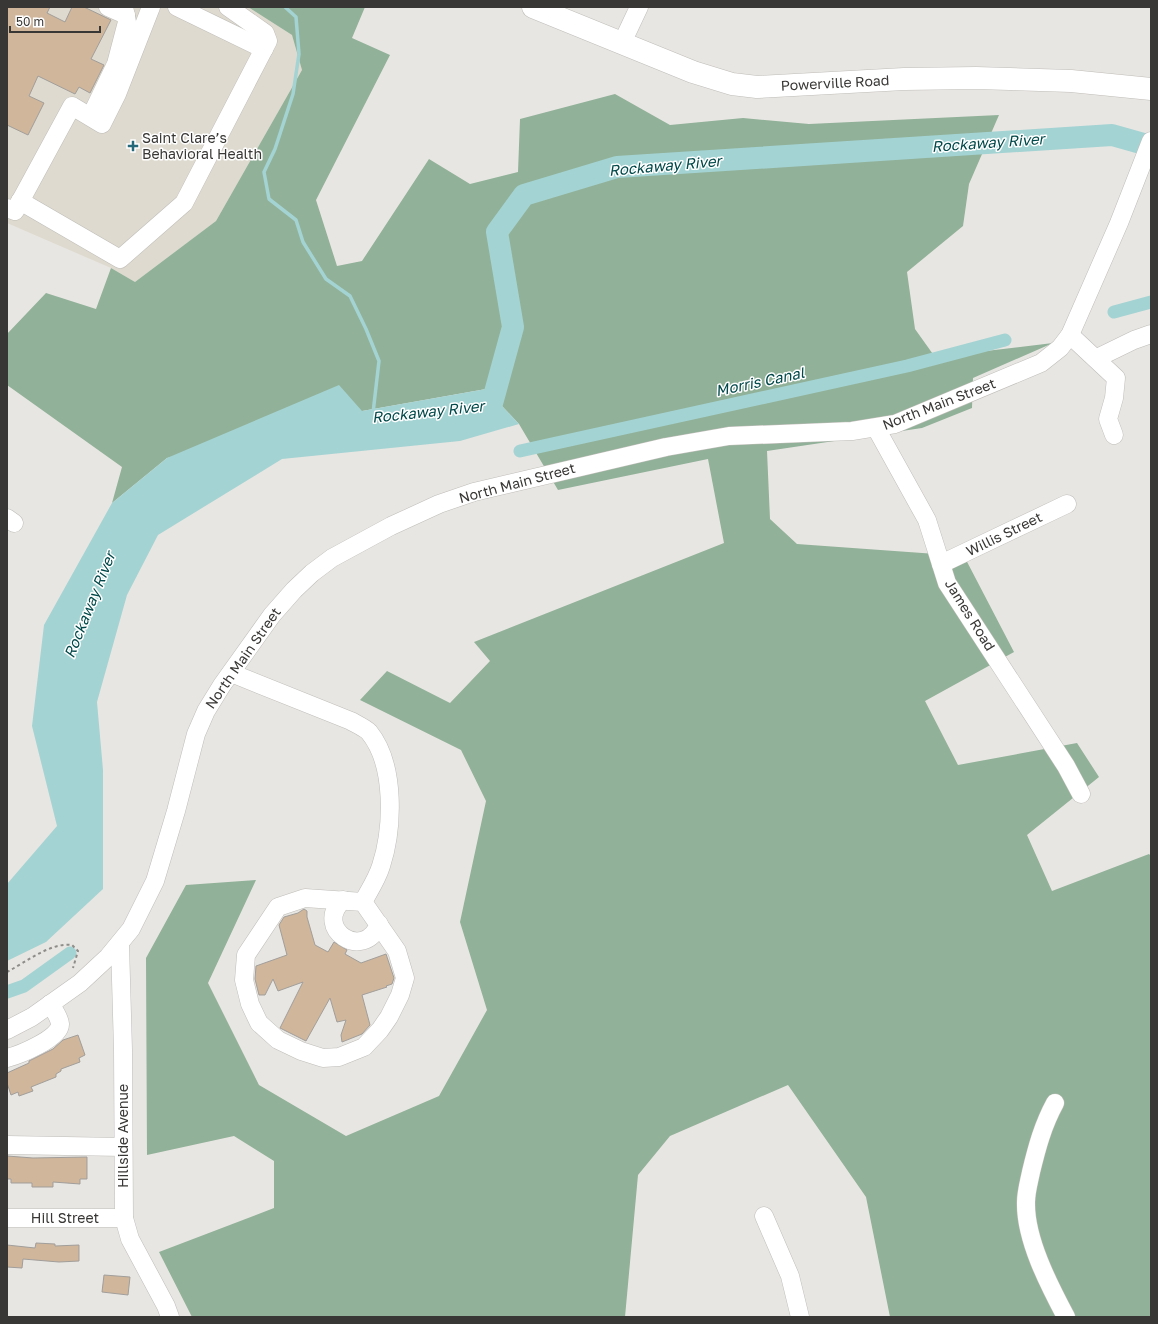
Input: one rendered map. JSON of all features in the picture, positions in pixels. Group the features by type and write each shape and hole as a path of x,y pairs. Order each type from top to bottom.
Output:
{"main road":[{"name":"Powerville Road","path":"533,7 716,80 757,86 904,79 976,78 1071,81 1151,89"}],"street":[{"path":"96,120 116,64 127,22 125,11 108,7"},
{"path":"96,120 117,94 151,7"},
{"path":"178,7 264,49"},
{"path":"96,120 72,106 14,204 120,260 184,203 268,41 265,33 228,7"},
{"path":"622,43 638,7"},
{"name":"North Main Street","path":"7,1030 32,1017 50,1004 94,970 120,944 144,906 154,882 176,811 196,734 206,711 272,615 312,573 332,558 371,537 440,504 474,492 666,447 729,436 809,434 876,428 895,424 1041,363 1060,348 1070,335 1119,223 1151,141"},
{"path":"1097,358 1134,340 1151,334"},
{"path":"1070,335 1097,358 1116,378 1114,398 1108,419 1114,435"},
{"name":"James Road","path":"876,428 927,520 947,583 1066,766 1081,794"},
{"name":"Willis Street","path":"941,564 1067,504"},
{"path":"231,673 351,721 369,732 384,761 390,803 388,839 381,868 363,902"},
{"path":"305,898 363,902 397,951 405,978 400,995 380,1030 364,1046 339,1057 323,1058 301,1051 278,1040 259,1023 250,1004 244,980 246,955 278,907 305,898"},
{"path":"342,900 335,909 333,920 337,931 345,939 357,942 368,938 373,934 379,924"},
{"name":"Hillside Avenue","path":"120,944 123,1050 124,1218 130,1239 166,1306 170,1317"},
{"path":"7,1058 44,1042 59,1031 60,1024 57,1015 50,1004"},
{"path":"1055,1103 1036,1147 1026,1203 1034,1244 1044,1275 1066,1317"},
{"path":"7,1145 123,1147"},
{"path":"764,1216 790,1276 800,1317"},
{"name":"Hill Street","path":"7,1218 124,1218"}],"path":[{"path":"7,972 50,949 66,944 72,945 78,951 72,973"}],"shaded area":[{"name":"Saint Clare’s Behavioral Health","path":"7,7 248,7 292,35 302,70 216,221 135,282 111,268 7,223"}],"green space":[{"path":"248,7 365,7 352,38 390,55 316,200 337,266 362,261 429,159 470,184 518,172 520,119 615,94 670,125 743,118 809,124 999,115 969,184 963,226 907,272 915,329 935,357 1053,343 973,378 972,408 922,428 767,451 770,519 797,544 964,556 1014,652 925,701 958,765 1077,743 1099,777 1027,835 1052,891 1149,854 1151,856 1151,1317 890,1317 866,1197 788,1085 670,1136 638,1175 625,1317 192,1317 159,1252 274,1208 274,1161 234,1136 147,1155 146,958 186,885 256,880 208,983 259,1085 346,1136 439,1096 487,1010 460,922 486,801 461,750 360,700 387,671 450,703 490,661 474,642 724,543 708,459 558,490 519,424 486,389 362,411 167,458 112,503 122,467 7,385 7,334 46,293 96,309 111,268 135,282 216,221 302,70 292,35"}],"water":[{"path":"339,385 362,411 486,389 519,424 460,441 282,459 158,535 127,595 97,702 103,770 103,889 46,942 7,961 7,884 57,826 32,726 44,625 112,503 167,458"}],"building":[{"path":"7,7 50,7 47,13 65,22 72,7 84,7 111,20 91,59 104,65 90,93 79,87 75,94 38,76 29,96 44,103 28,135 7,125"},
{"path":"304,909 307,911 307,917 315,945 328,952 334,942 347,950 345,954 361,963 386,954 394,978 392,984 386,986 387,987 362,995 370,1025 362,1034 342,1042 341,1035 346,1020 337,1022 330,998 306,1041 280,1028 303,982 278,991 273,979 265,995 259,995 255,979 256,966 287,955 279,925 284,917 298,913"},
{"path":"78,1035 85,1055 79,1058 80,1062 61,1069 61,1071 56,1074 56,1077 31,1087 33,1091 19,1096 18,1092 11,1095 7,1083 7,1073 29,1063 29,1061 53,1049 63,1040"},
{"path":"7,1156 33,1158 87,1157 87,1179 80,1179 80,1184 53,1182 53,1187 32,1187 32,1183 11,1183 11,1179 7,1179"},
{"path":"36,1243 55,1244 55,1246 79,1245 79,1261 59,1262 23,1259 22,1268 7,1267 7,1245 35,1248"},
{"path":"104,1275 130,1277 128,1295 102,1292"}],"waterway":[{"path":"285,7 296,17 299,54 293,94 275,149 264,172 269,199 296,220 303,242 326,279 350,296 379,361 373,413"},
{"name":"Rockaway River","path":"471,409 491,407 513,327 497,232 524,195 617,167 1112,135 1151,146"},
{"name":"Morris Canal","path":"1114,312 1151,302"},
{"name":"Morris Canal","path":"520,451 907,366 1005,340"},
{"name":"Morris Canal","path":"7,992 24,986 70,953"}],"place":[{"name":"Saint Clare’s Behavioral Health","path":"133,146"}]}
